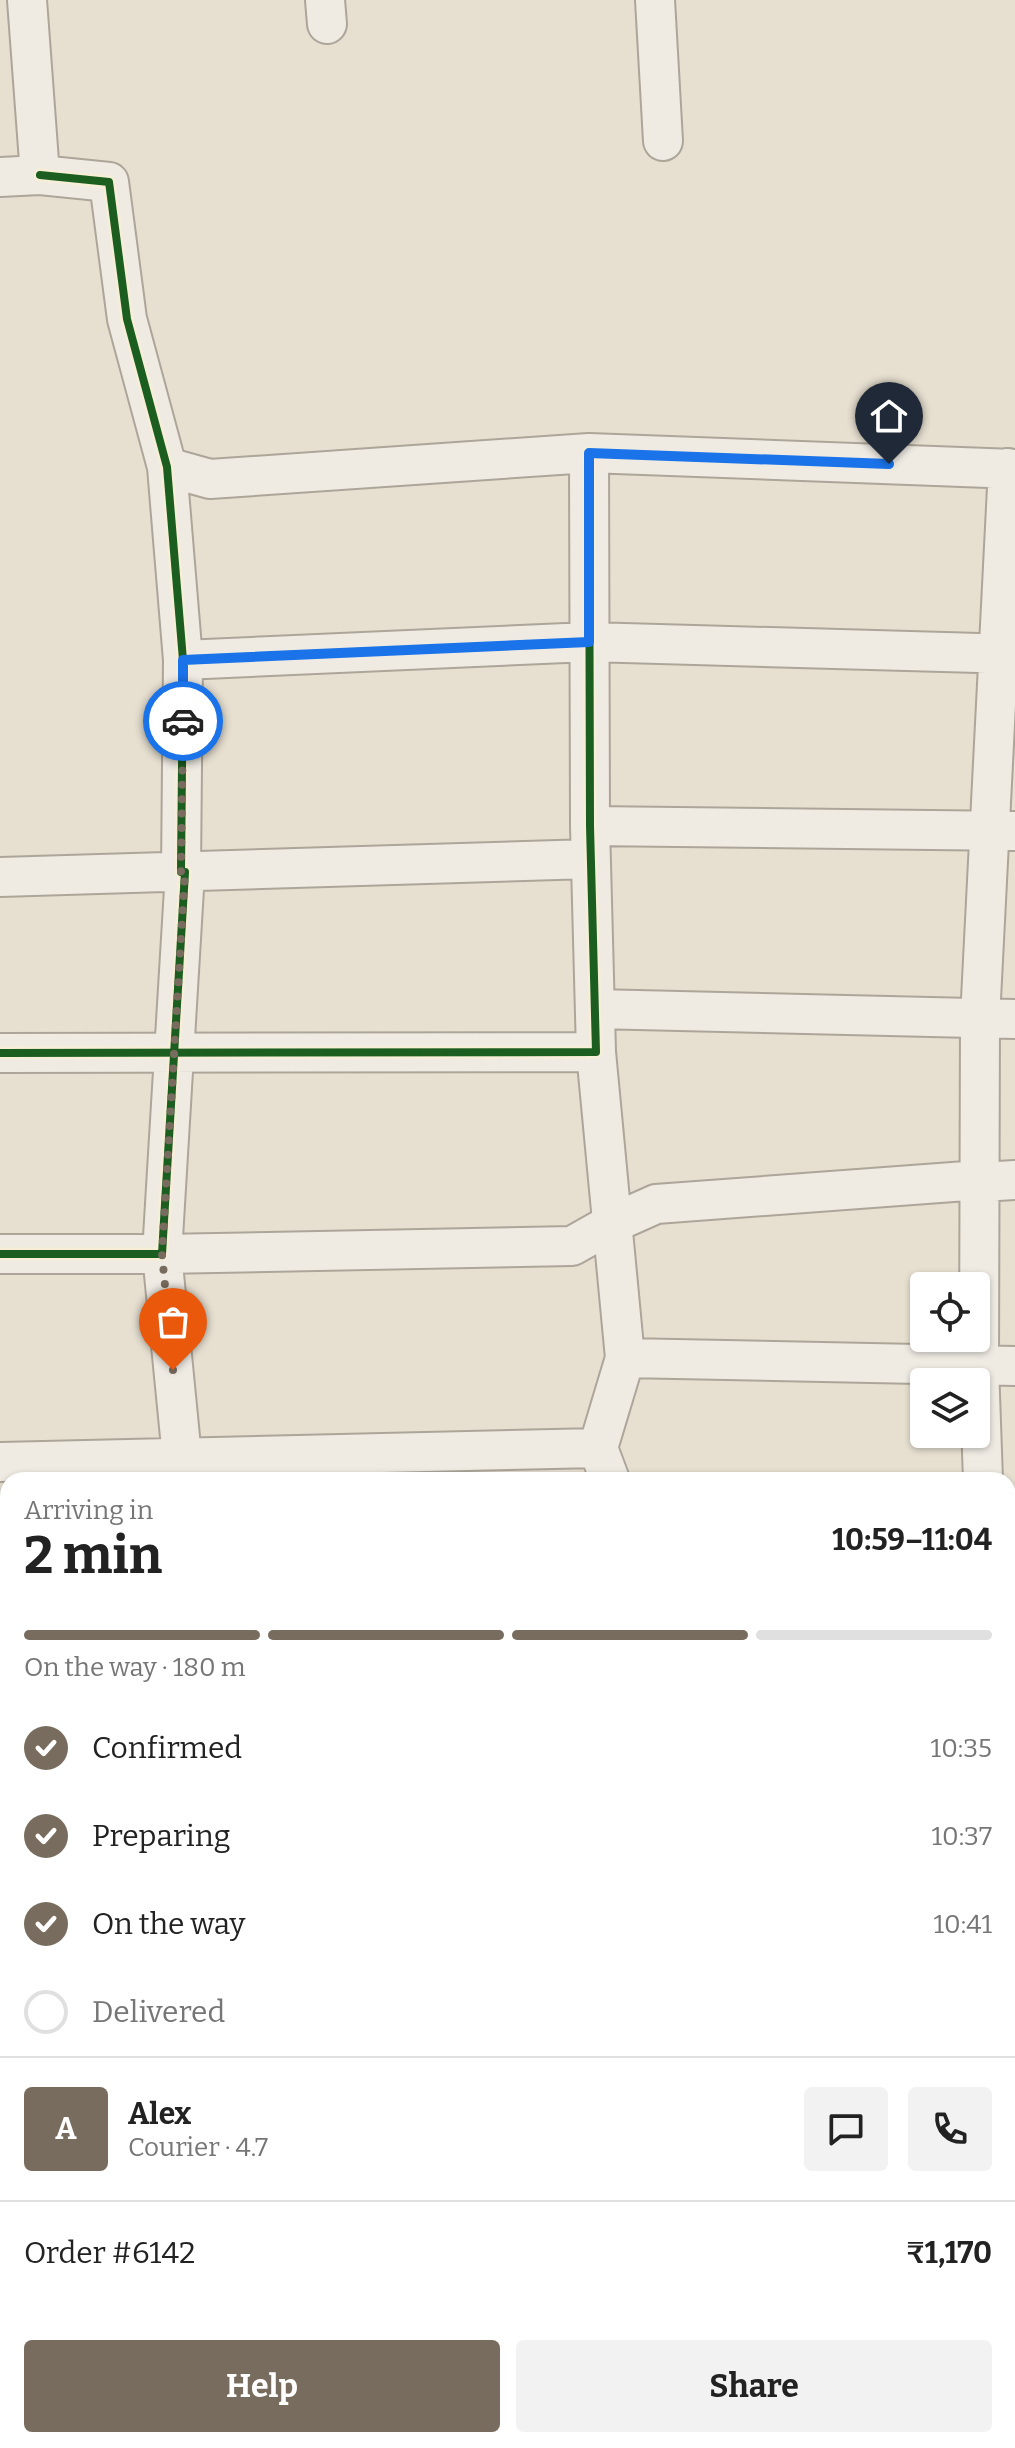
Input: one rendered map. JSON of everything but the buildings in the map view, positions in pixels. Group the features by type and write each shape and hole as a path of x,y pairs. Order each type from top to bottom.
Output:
{"street":[{"path":"27,0 40,175"},
{"path":"655,0 663,141"},
{"path":"0,177 40,175 109,182 127,319 167,467 183,660 181,872"},
{"path":"167,467 210,479 589,453 1012,468 998,1019 997,1366 984,1472"},
{"path":"0,1462 184,1469 604,1464 625,1358 596,1052 590,842 589,453"},
{"path":"183,660 589,642 1007,654"},
{"path":"0,877 181,872 590,842 1003,830"},
{"path":"181,872 185,872 162,1254 184,1469"},
{"path":"595,1009 998,1019"},
{"path":"0,1053 596,1052"},
{"path":"0,1254 572,1246 656,1204 997,1180"},
{"path":"625,1358 997,1366"}],"cycle path":[{"path":"0,1254 162,1254 185,872 181,872 183,660 167,467 127,319 109,182 40,175"},
{"path":"0,1053 596,1052 590,826 589,453"}],"way so far":[{"path":"173,1370 162,1254 185,872 181,872 183,721"}],"route":[{"path":"183,721 183,660 589,642 589,453 889,464"}]}
